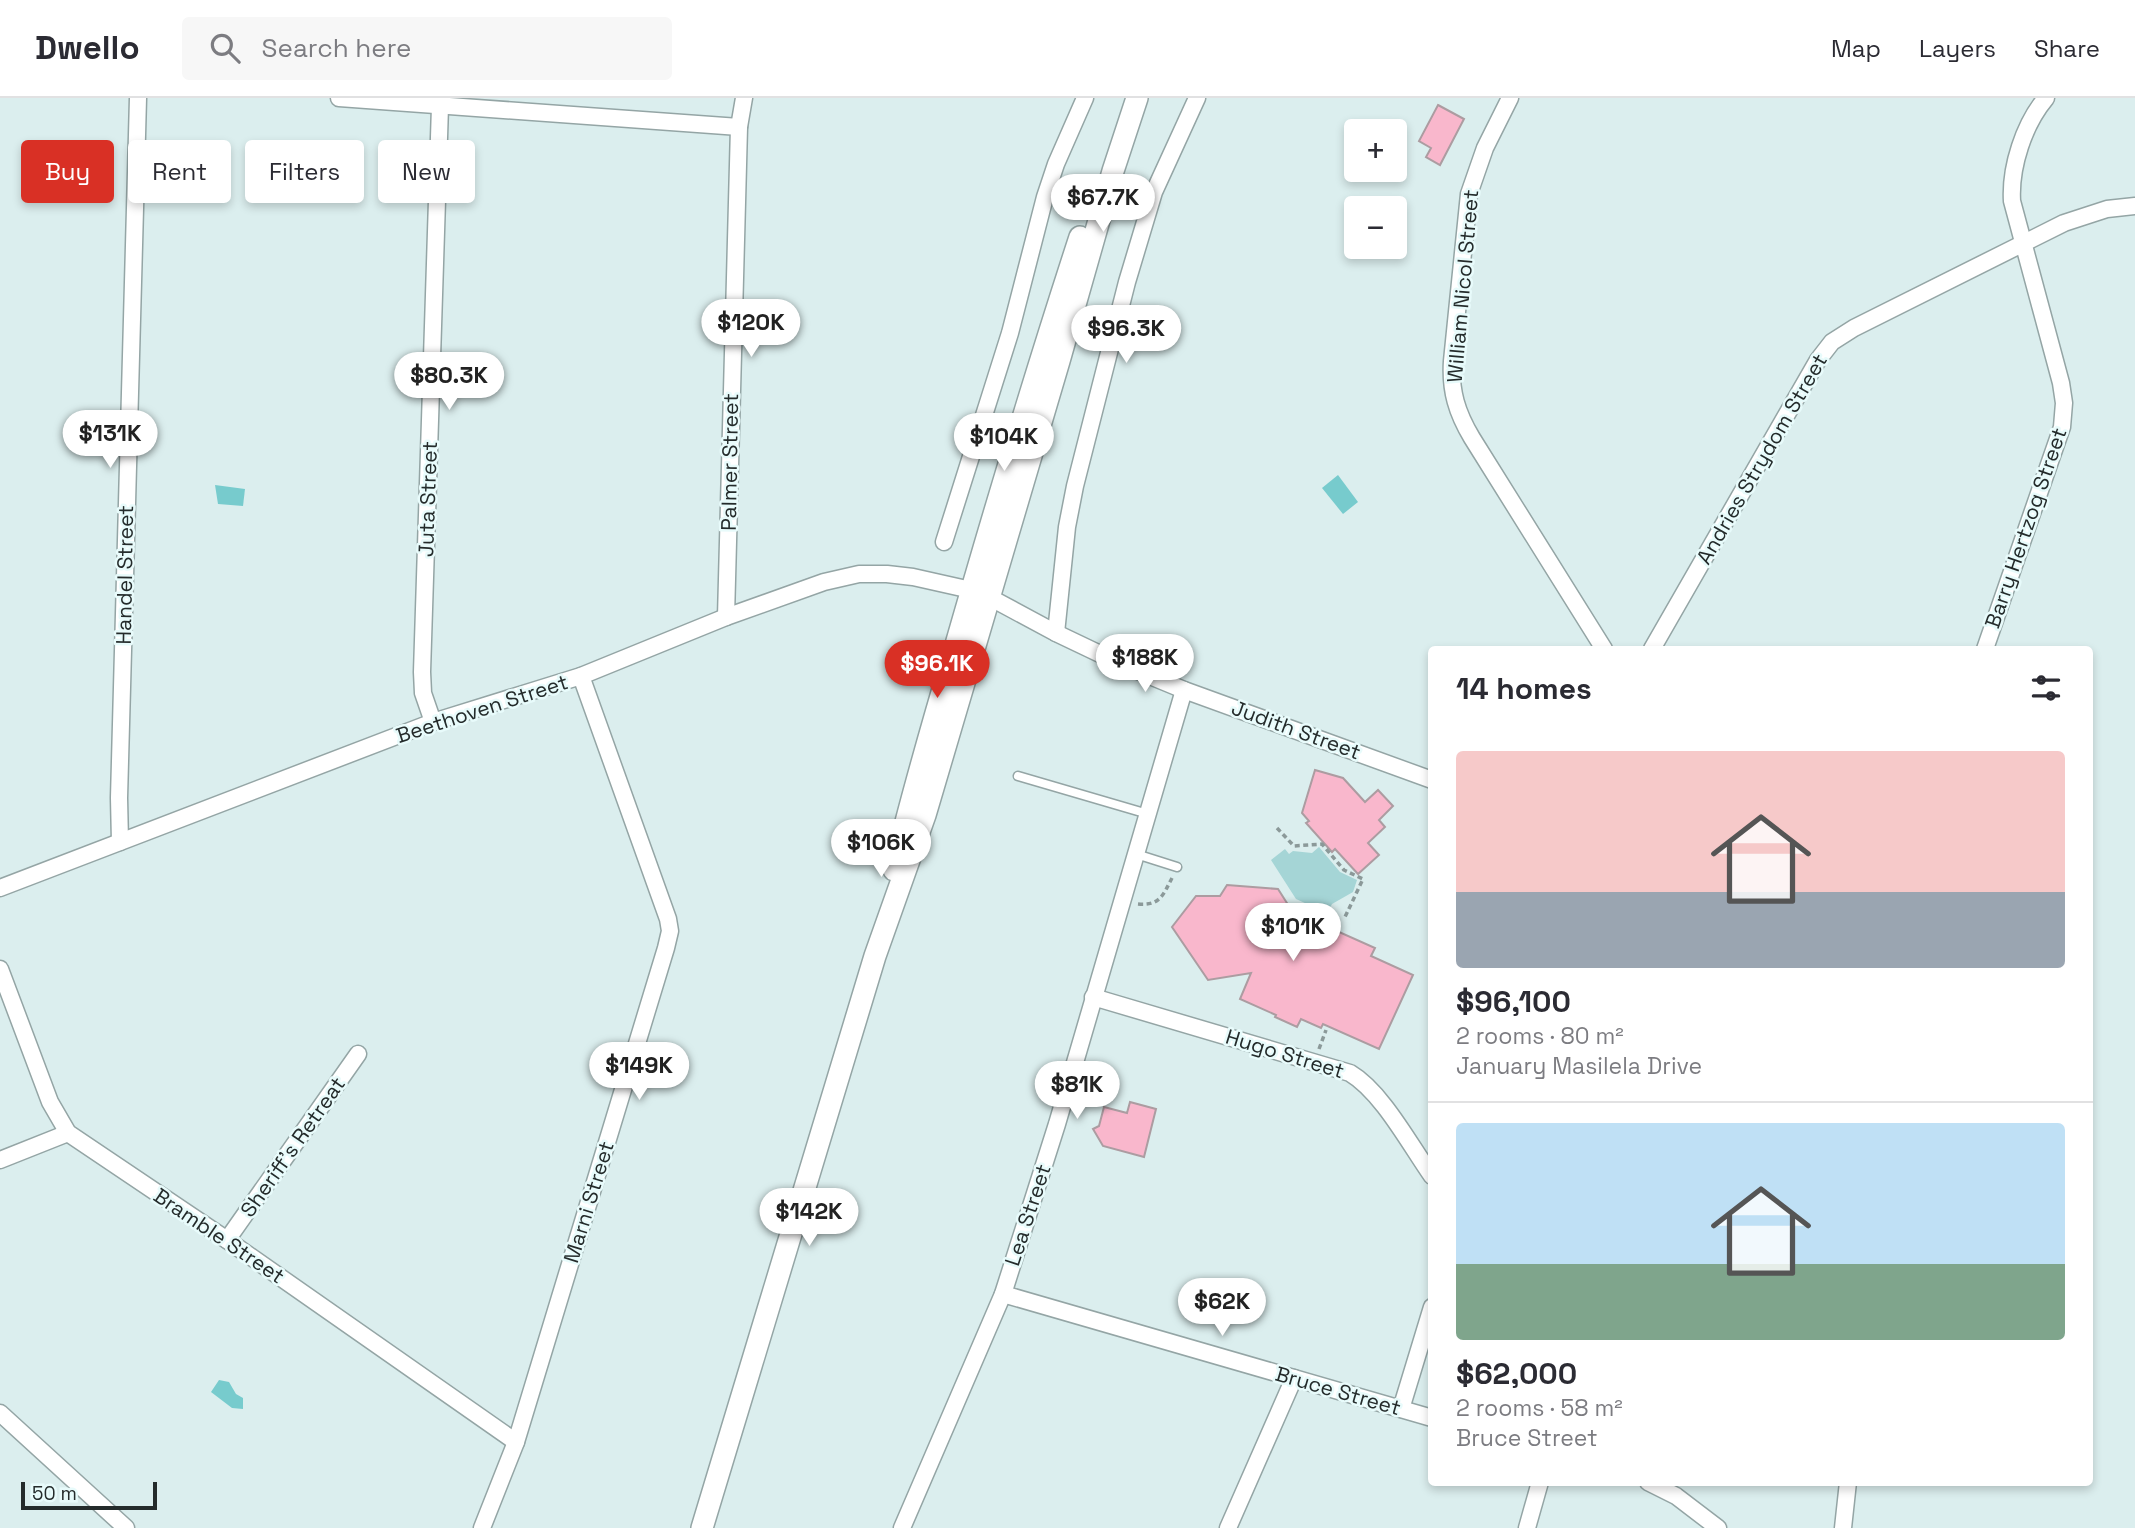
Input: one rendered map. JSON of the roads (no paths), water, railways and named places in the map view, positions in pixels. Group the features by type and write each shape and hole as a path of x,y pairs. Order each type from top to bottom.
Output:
{"main road":[{"path":"980,594 1041,357 1125,98"},
{"path":"702,1528 875,956 908,810 1059,361 1113,170 1137,98"}],"street":[{"name":"Handel Street","path":"120,842 138,98"},
{"path":"339,98 739,127"},
{"name":"Palmer Street","path":"726,617 739,127 744,98"},
{"path":"944,542 1010,333 1045,197 1056,164 1085,98"},
{"path":"1056,633 1067,527 1075,486 1127,282 1154,192 1196,98"},
{"name":"William Nicol Street","path":"1510,98 1485,148 1469,194 1451,383 1454,399 1472,438 1602,646"},
{"name":"Barry Hertzog Street","path":"1986,646 2052,461 2064,416 2061,383 2012,201 2016,162 2027,131 2046,98"},
{"name":"Juta Street","path":"433,722 423,693 422,672 440,106"},
{"name":"Andries Strydom Street","path":"1655,646 1769,443 1818,360 1832,342 1854,328 2064,223 2087,215 2135,206"},
{"name":"Beethoven Street","path":"0,888 433,722 581,676 726,617 824,582 859,574 913,577 980,594"},
{"name":"Judith Street","path":"980,594 1121,664 1184,690 1428,778"},
{"name":"Marni Street","path":"482,1528 516,1442 670,931 581,676"},
{"name":"Lea Street","path":"902,1528 1003,1294 1057,1124 1184,690"},
{"name":"Bramble Street","path":"0,969 50,1102 68,1133 227,1240 516,1442"},
{"name":"Hugo Street","path":"1093,997 1350,1073 1374,1091 1428,1171"},
{"name":"Sheriff's Retreat","path":"227,1240 358,1054"},
{"path":"0,1160 68,1133"},
{"name":"Bruce Street","path":"1003,1294 1428,1417"},
{"path":"1401,1409 1428,1320"},
{"path":"1228,1528 1294,1378"},
{"path":"0,1413 126,1528"},
{"path":"1527,1528 1539,1486"},
{"path":"1655,1486 1676,1496 1718,1528"},
{"path":"1843,1528 1848,1486"}],"lane":[{"path":"1017,776 1148,814"},
{"path":"1136,853 1177,867"}]}
